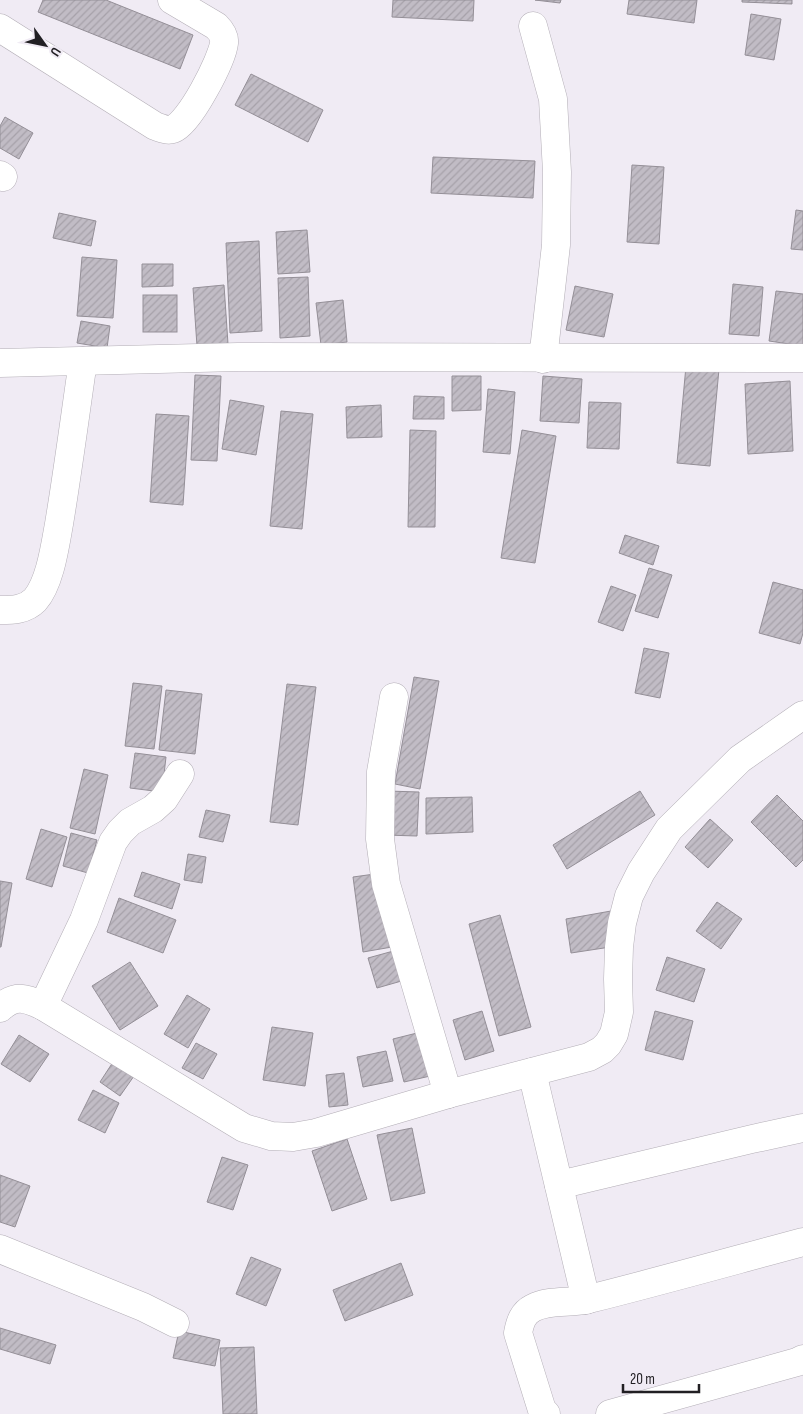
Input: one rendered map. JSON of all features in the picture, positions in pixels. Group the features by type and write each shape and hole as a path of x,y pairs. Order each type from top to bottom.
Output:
{"street":[{"path":"0,28 155,126 163,129 175,129 198,100 209,81 224,43 221,31 216,26 172,0"},
{"path":"533,26 553,99 558,172 556,245 543,358"},
{"path":"0,363 238,357 803,358"},
{"path":"0,610 16,610 34,602 44,585 52,562 64,496 83,361"},
{"path":"394,697 381,772 380,839 386,884 448,1094"},
{"path":"3,1003 17,999 27,999 43,1006 244,1128 270,1136 293,1137 316,1133 448,1094 589,1057 602,1050 614,1034 619,1012 619,948 622,924 629,896 641,872 669,830 740,760 803,715"},
{"path":"43,1006 84,920 113,842 130,822 154,809 164,799 180,774"},
{"path":"532,1072 586,1300"},
{"path":"559,1184 803,1128"},
{"path":"546,1414 542,1410 518,1333 522,1316 530,1309 543,1304 586,1300 803,1242"},
{"path":"0,1249 143,1307 175,1324"},
{"path":"610,1414 803,1359"}],"building":[{"path":"43,0 106,0 193,35 180,69 38,12"},
{"path":"393,0 474,0 473,21 392,17"},
{"path":"535,0 561,0 560,3"},
{"path":"629,0 697,0 694,23 627,14"},
{"path":"742,0 792,0 792,4 742,2"},
{"path":"751,14 781,19 774,60 745,55"},
{"path":"251,74 323,110 308,142 235,105"},
{"path":"5,117 33,133 19,159 0,148 0,126"},
{"path":"433,157 535,161 533,198 431,193"},
{"path":"632,165 664,167 659,244 627,242"},
{"path":"796,210 803,211 803,250 791,249"},
{"path":"59,213 96,221 91,246 53,238"},
{"path":"307,230 310,272 278,274 276,232"},
{"path":"259,241 262,331 230,333 226,243"},
{"path":"82,257 117,260 113,318 77,316"},
{"path":"142,264 173,264 173,286 142,287"},
{"path":"308,277 310,336 280,338 278,278"},
{"path":"733,284 763,287 759,336 729,334"},
{"path":"224,285 228,344 197,346 193,288"},
{"path":"575,286 613,294 604,337 566,330"},
{"path":"776,291 803,294 803,346 769,341"},
{"path":"143,295 177,295 177,332 143,332"},
{"path":"343,300 347,342 321,345 316,303"},
{"path":"81,321 110,326 107,348 77,343"},
{"path":"686,366 719,369 710,466 677,463"},
{"path":"195,375 221,376 217,461 191,460"},
{"path":"452,376 481,376 481,410 452,411"},
{"path":"543,376 582,379 579,423 540,421"},
{"path":"790,381 793,451 748,454 745,384"},
{"path":"488,389 515,392 510,454 483,452"},
{"path":"414,396 444,397 444,419 413,419"},
{"path":"230,400 264,406 256,455 222,449"},
{"path":"589,402 621,403 619,449 587,448"},
{"path":"381,405 382,437 347,438 346,407"},
{"path":"281,411 313,414 302,529 270,526"},
{"path":"156,414 189,416 183,505 150,502"},
{"path":"410,430 436,431 435,527 408,527"},
{"path":"522,430 556,436 535,563 501,558"},
{"path":"625,535 659,546 653,565 619,553"},
{"path":"649,568 672,575 658,618 635,611"},
{"path":"773,582 803,590 803,633 800,644 759,633"},
{"path":"611,586 636,595 623,631 598,622"},
{"path":"644,648 669,653 660,698 635,693"},
{"path":"414,677 439,681 420,789 395,784"},
{"path":"133,683 162,686 154,749 125,746"},
{"path":"287,684 316,687 298,825 270,822"},
{"path":"166,690 202,694 195,754 159,750"},
{"path":"135,753 166,757 162,792 130,788"},
{"path":"84,769 108,775 95,834 70,828"},
{"path":"387,791 419,792 417,836 385,835"},
{"path":"640,791 655,815 567,869 553,845"},
{"path":"777,795 803,821 803,860 796,867 751,822"},
{"path":"472,797 473,832 426,834 426,798"},
{"path":"206,810 230,815 223,842 199,837"},
{"path":"710,819 733,840 708,868 685,847"},
{"path":"41,829 67,837 52,887 26,879"},
{"path":"71,833 97,840 88,873 63,866"},
{"path":"188,854 206,857 202,883 184,880"},
{"path":"142,872 180,884 172,909 134,896"},
{"path":"382,873 392,947 363,952 353,877"},
{"path":"0,881 12,883 1,947 0,947"},
{"path":"119,898 176,920 163,953 107,932"},
{"path":"717,902 742,919 721,949 696,931"},
{"path":"611,911 617,946 571,953 566,919"},
{"path":"500,915 531,1027 499,1036 469,924"},
{"path":"397,950 405,980 377,988 368,958"},
{"path":"667,957 705,969 694,1002 656,990"},
{"path":"130,962 158,1006 120,1030 92,986"},
{"path":"187,995 210,1009 188,1048 164,1034"},
{"path":"482,1011 494,1051 465,1060 453,1020"},
{"path":"655,1011 693,1021 683,1060 645,1050"},
{"path":"272,1027 313,1033 305,1086 263,1080"},
{"path":"429,1030 439,1074 404,1082 393,1039"},
{"path":"19,1035 49,1054 30,1082 1,1064"},
{"path":"196,1043 217,1054 203,1079 182,1068"},
{"path":"386,1051 393,1081 363,1087 357,1057"},
{"path":"113,1062 134,1076 120,1096 100,1082"},
{"path":"344,1073 348,1105 329,1107 326,1075"},
{"path":"93,1090 119,1103 105,1133 78,1120"},
{"path":"412,1128 425,1193 391,1201 377,1135"},
{"path":"347,1139 367,1199 332,1211 312,1151"},
{"path":"222,1157 248,1165 233,1210 207,1202"},
{"path":"0,1175 30,1186 15,1227 0,1222"},
{"path":"251,1257 281,1269 266,1306 236,1294"},
{"path":"401,1263 413,1295 345,1321 333,1290"},
{"path":"0,1328 56,1345 50,1364 0,1349"},
{"path":"179,1331 220,1340 215,1366 173,1358"},
{"path":"254,1347 257,1414 223,1414 220,1348"}]}
